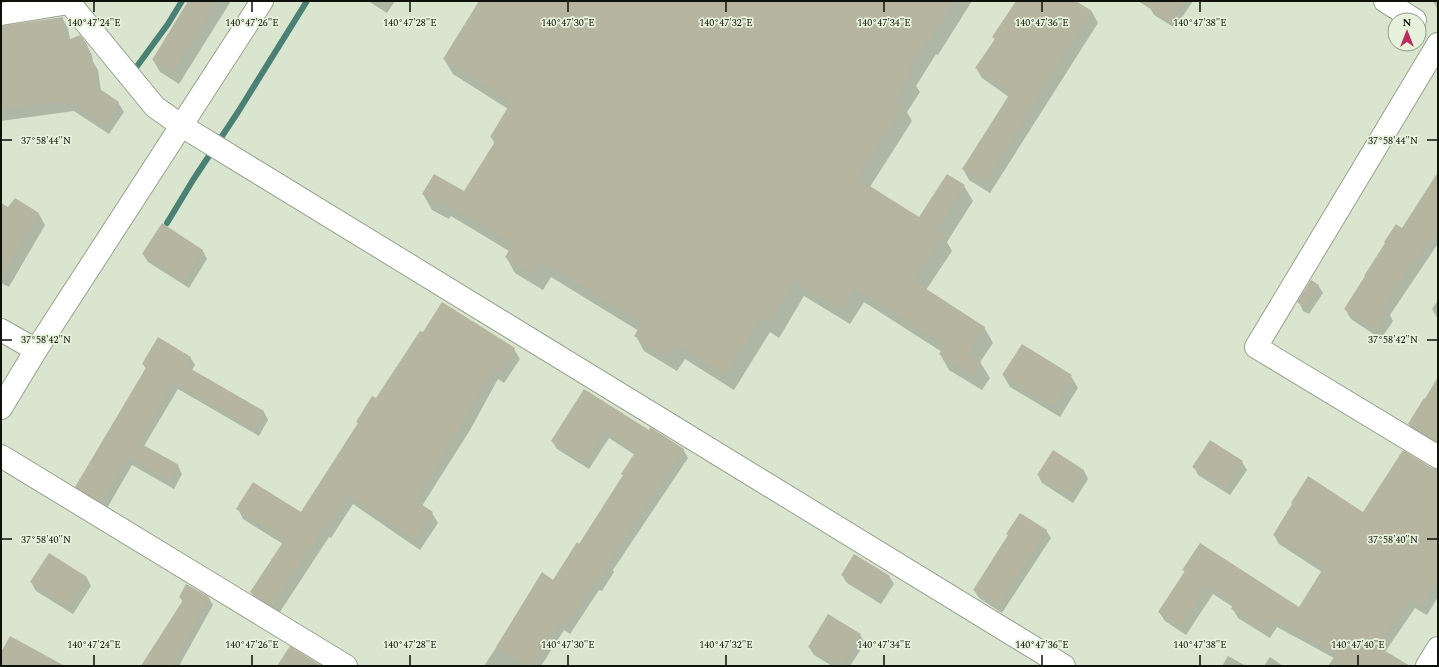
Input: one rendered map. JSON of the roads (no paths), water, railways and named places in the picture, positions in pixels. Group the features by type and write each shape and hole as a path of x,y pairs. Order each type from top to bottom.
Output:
{"street":[{"path":"1,408 36,350 262,1"},
{"path":"1385,1 1402,12"},
{"path":"1,14 68,2 155,107 182,126 1064,666"},
{"path":"1427,28 1438,35"},
{"path":"1438,44 1256,347 1438,457"},
{"path":"1,330 36,350"},
{"path":"1,456 346,666"},
{"path":"1427,666 1438,648"}],"waterway":[{"path":"135,69 168,24 182,1"},
{"path":"167,223 307,1"}]}
